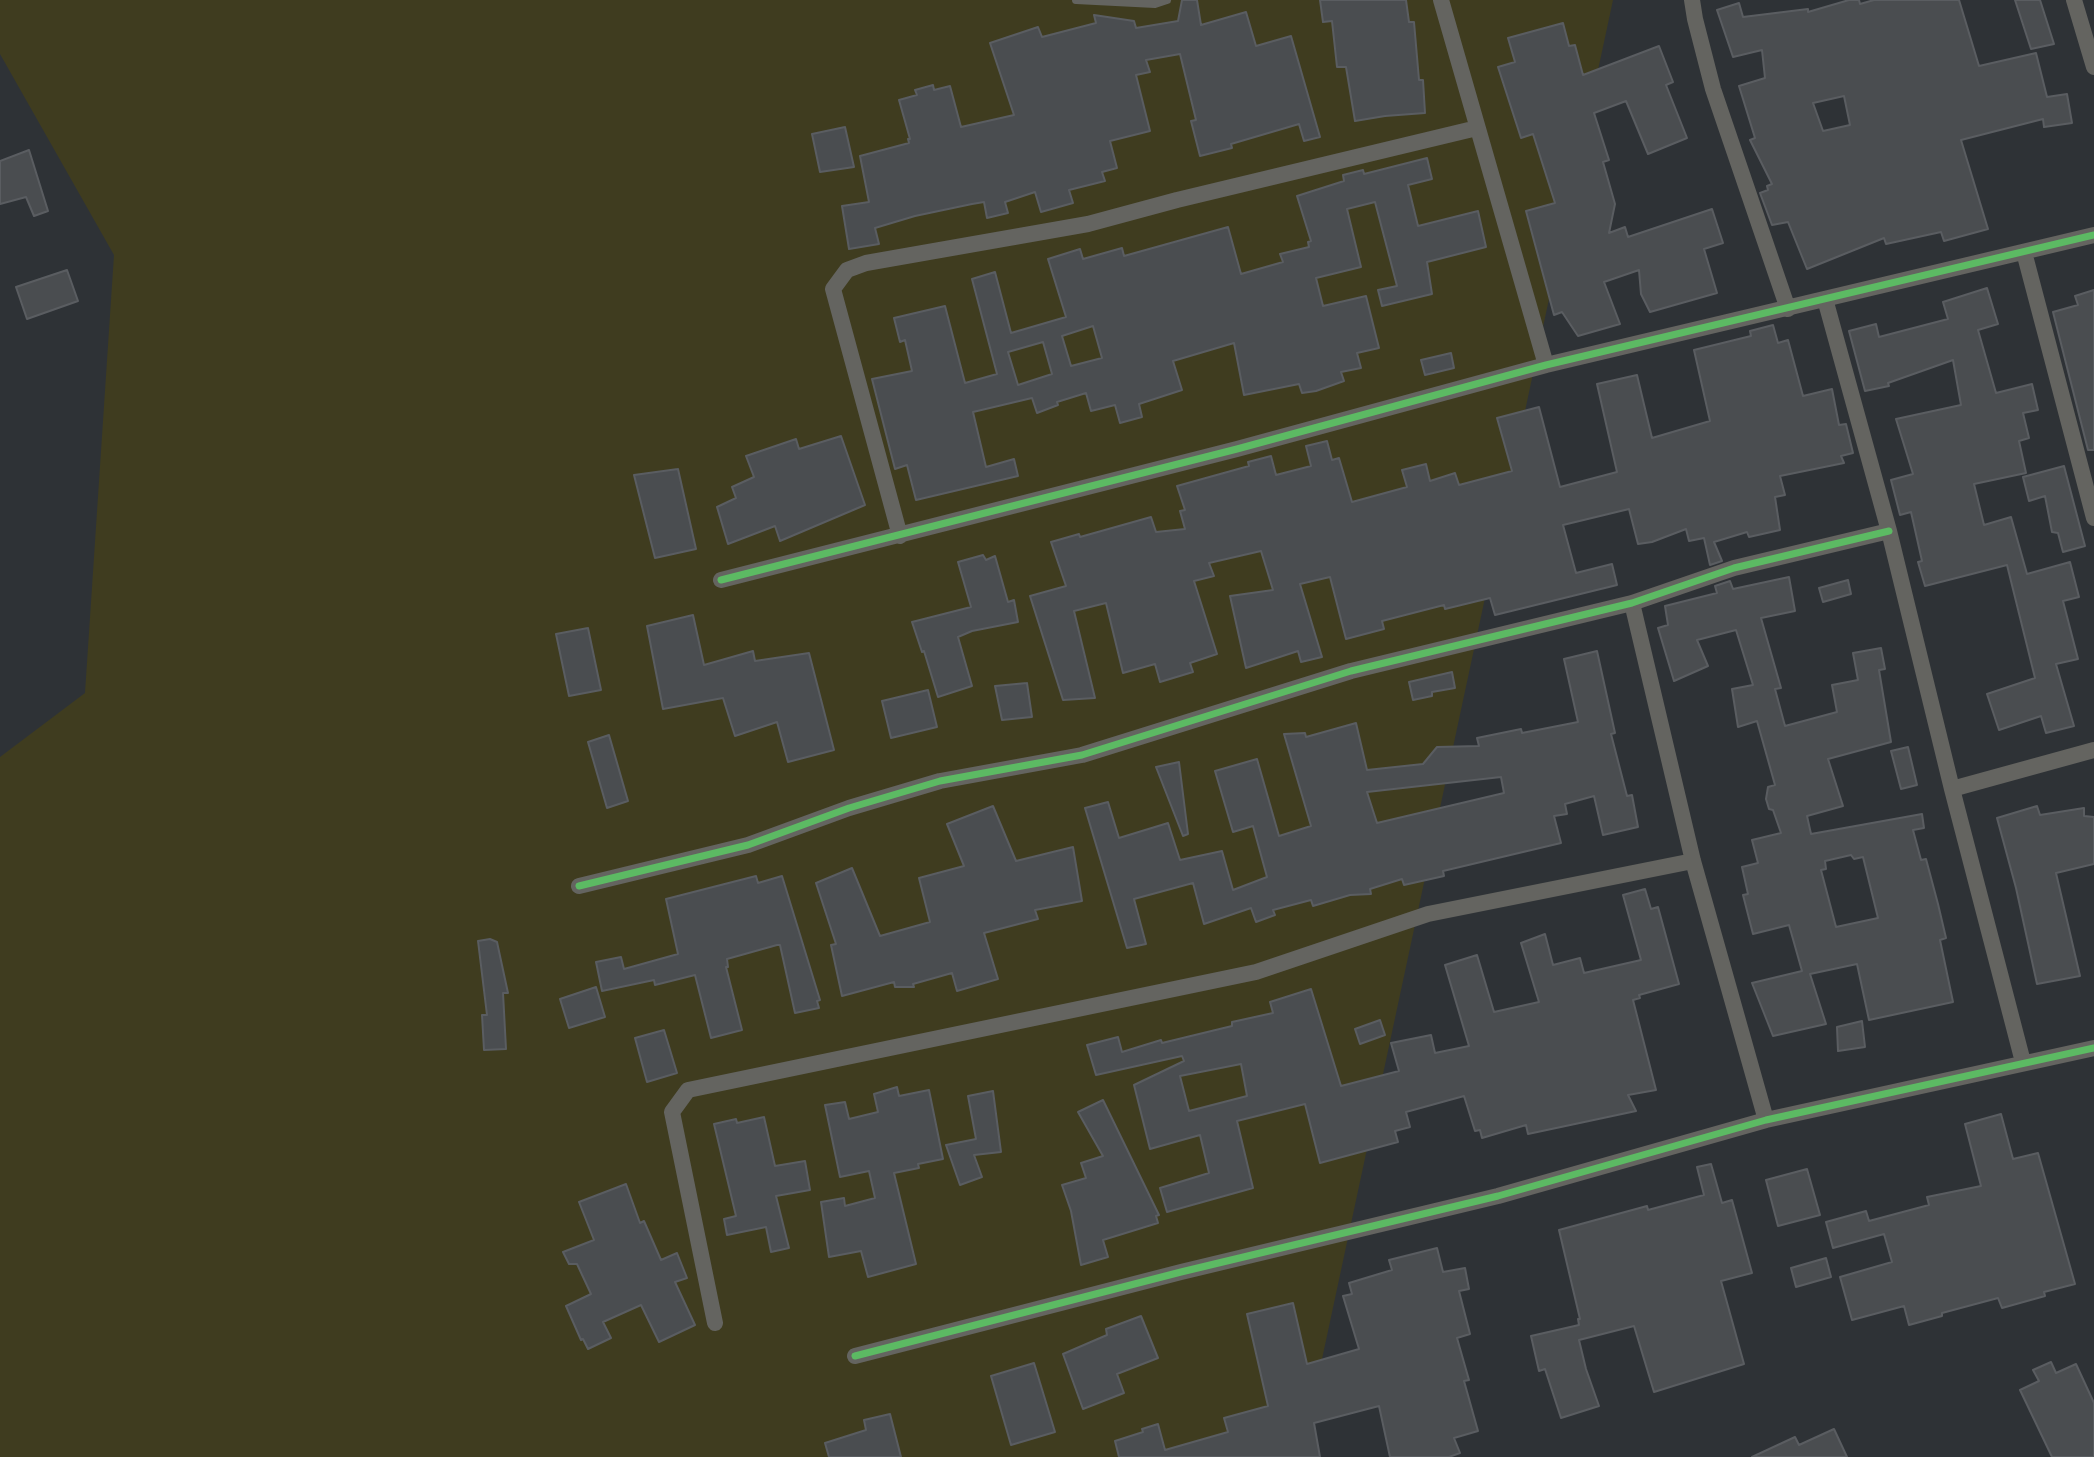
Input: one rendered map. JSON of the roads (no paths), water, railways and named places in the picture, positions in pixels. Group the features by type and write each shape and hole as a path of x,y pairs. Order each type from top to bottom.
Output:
{"street":[{"path":"1441,0 1546,365"},
{"path":"1692,0 1713,89 1788,309"},
{"path":"2074,0 2094,67"},
{"path":"900,536 833,289 847,270 866,263 1088,224 1476,128"},
{"path":"721,580 1237,449 1546,365 2094,235"},
{"path":"2024,252 2094,518"},
{"path":"1825,299 1889,531 2023,1062"},
{"path":"579,886 748,845 849,808 940,781 1082,755 1352,671 1632,603 1734,568 1889,531"},
{"path":"1632,603 1693,861 1766,1120"},
{"path":"1952,789 2094,750"},
{"path":"715,1323 672,1112 688,1090 1256,972 1428,914 1693,861"},
{"path":"855,1356 1181,1272 1499,1196 1766,1120 2094,1048"}],"lane":[{"path":"1076,0 1155,4 1167,0"}]}
